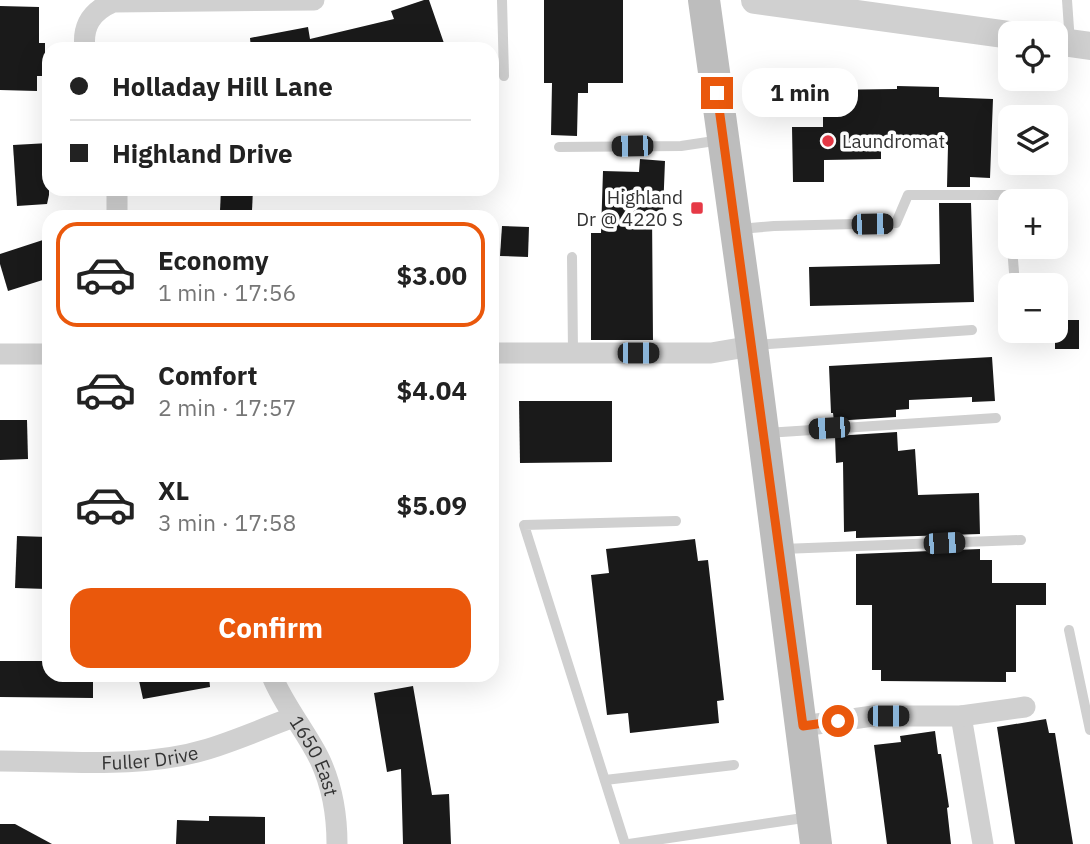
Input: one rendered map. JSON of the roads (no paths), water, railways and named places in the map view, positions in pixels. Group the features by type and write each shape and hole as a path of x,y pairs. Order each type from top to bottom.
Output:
{"main road":[{"path":"704,0 815,830"}],"street":[{"path":"85,42 86,26 96,12 113,2 314,0"},
{"path":"755,0 998,33"},
{"path":"499,353 711,353 752,346"},
{"path":"0,354 42,354"},
{"name":"1650 East","path":"275,682 293,717 320,759 332,793 337,844"},
{"path":"803,726 873,716 961,716 1025,707"},
{"path":"961,716 983,844"},
{"name":"Fuller Drive","path":"0,761 118,761 165,757 207,749 293,717"}],"lane":[{"path":"502,0 504,76"},
{"path":"1067,0 1072,44"},
{"path":"559,147 681,146 723,140"},
{"path":"736,230 774,226 896,223 908,195 998,195"},
{"path":"572,257 573,353"},
{"path":"752,346 972,330"},
{"path":"764,434 996,418"},
{"path":"676,521 524,525 627,844 815,830"},
{"path":"779,549 1021,540"},
{"path":"1069,630 1090,730"},
{"path":"605,780 734,765"}],"place":[{"name":"Laundromat","path":"828,141"},
{"name":"Highland Dr @ 4220 S","path":"697,208"}]}
